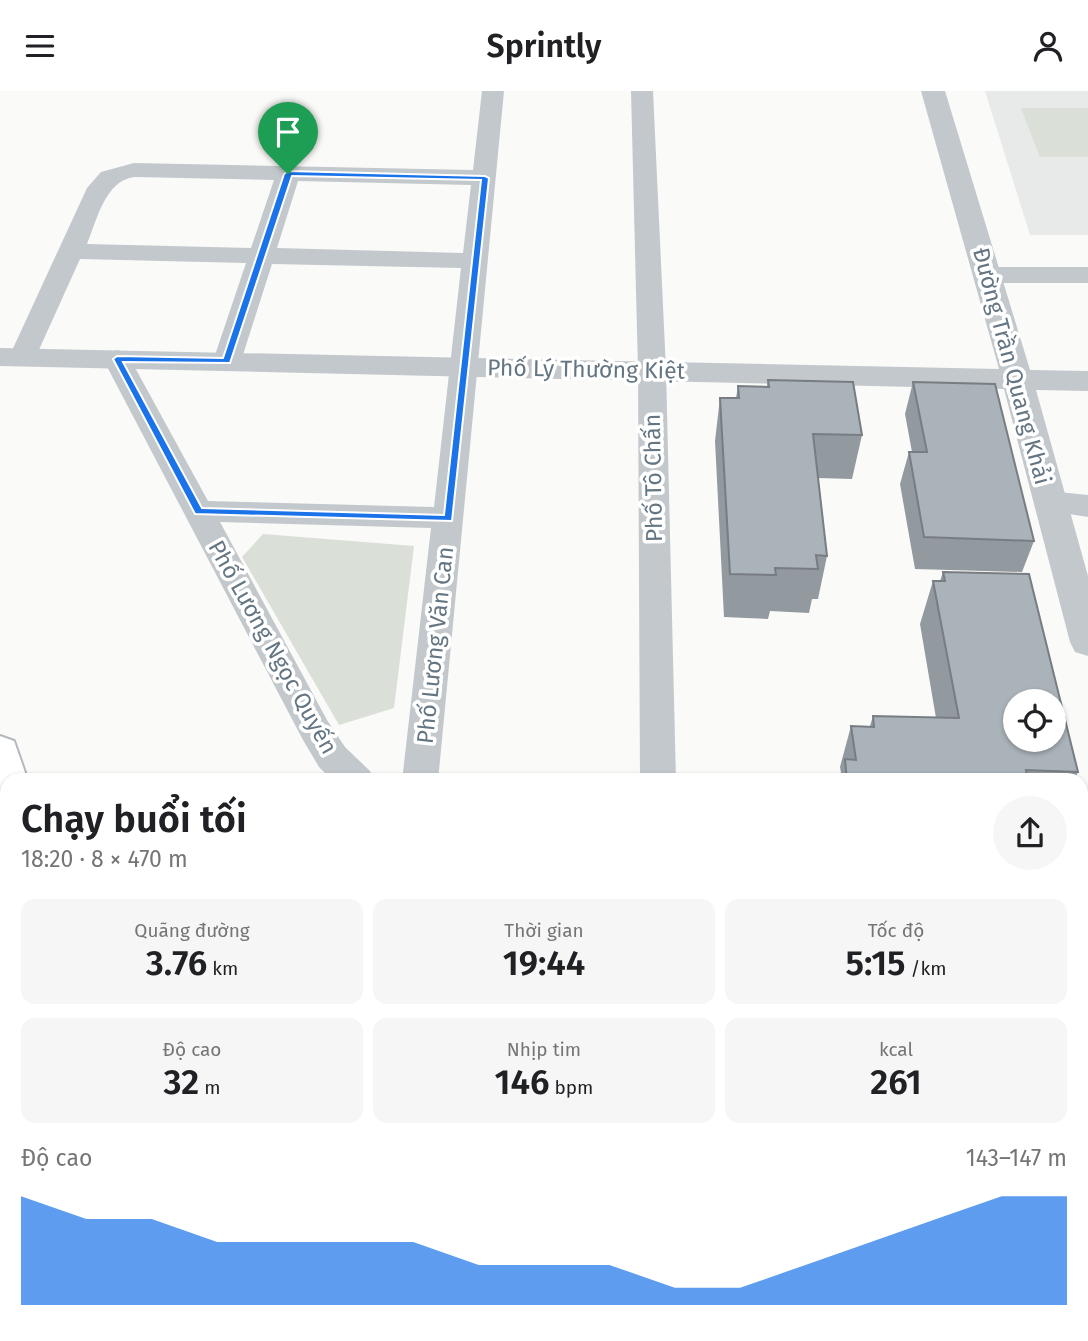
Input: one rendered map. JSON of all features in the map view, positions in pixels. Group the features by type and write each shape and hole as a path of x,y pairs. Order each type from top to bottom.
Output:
{"highway":[{"path":"0,752 6,773"}],"street":[{"name":"Phố Lương Văn Can","path":"421,773 493,91"},
{"name":"Phố Tô Chấn","path":"642,91 652,370 658,773"},
{"name":"Đường Trần Quang Khải","path":"933,91 989,275 1088,642"},
{"path":"11,357 70,251 99,188 105,179 116,173 134,170 485,178"},
{"path":"227,361 288,174"},
{"path":"70,251 476,261"},
{"path":"989,275 1088,275"},
{"name":"Phố Lý Thường Kiệt","path":"11,357 1088,381"},
{"name":"Phố Lương Ngọc Quyến","path":"117,359 315,730 332,757 349,773"},
{"path":"1049,502 1088,506"},
{"path":"198,512 449,519"}],"shaded area":[{"path":"985,91 1088,91 1088,235 1030,235"},
{"path":"1021,108 1088,108 1088,157 1040,157"},
{"path":"263,534 414,546 394,708 339,725 242,557"}],"building":[{"path":"768,380 853,382 862,435 813,434 827,556 816,555 818,569 775,568 776,575 730,574 720,398 739,398 738,386 769,387"},
{"path":"913,382 995,384 1034,541 924,537 909,452 927,452"},
{"path":"943,572 1029,574 1057,689 1003,689 1003,752 1066,752 1066,724 1078,772 1026,770 1027,773 846,773 845,759 856,760 851,726 874,727 873,716 959,718 933,581 945,581"}],"route":[{"path":"288,174 485,178 449,519 198,512 117,359 227,361 288,174"}]}
